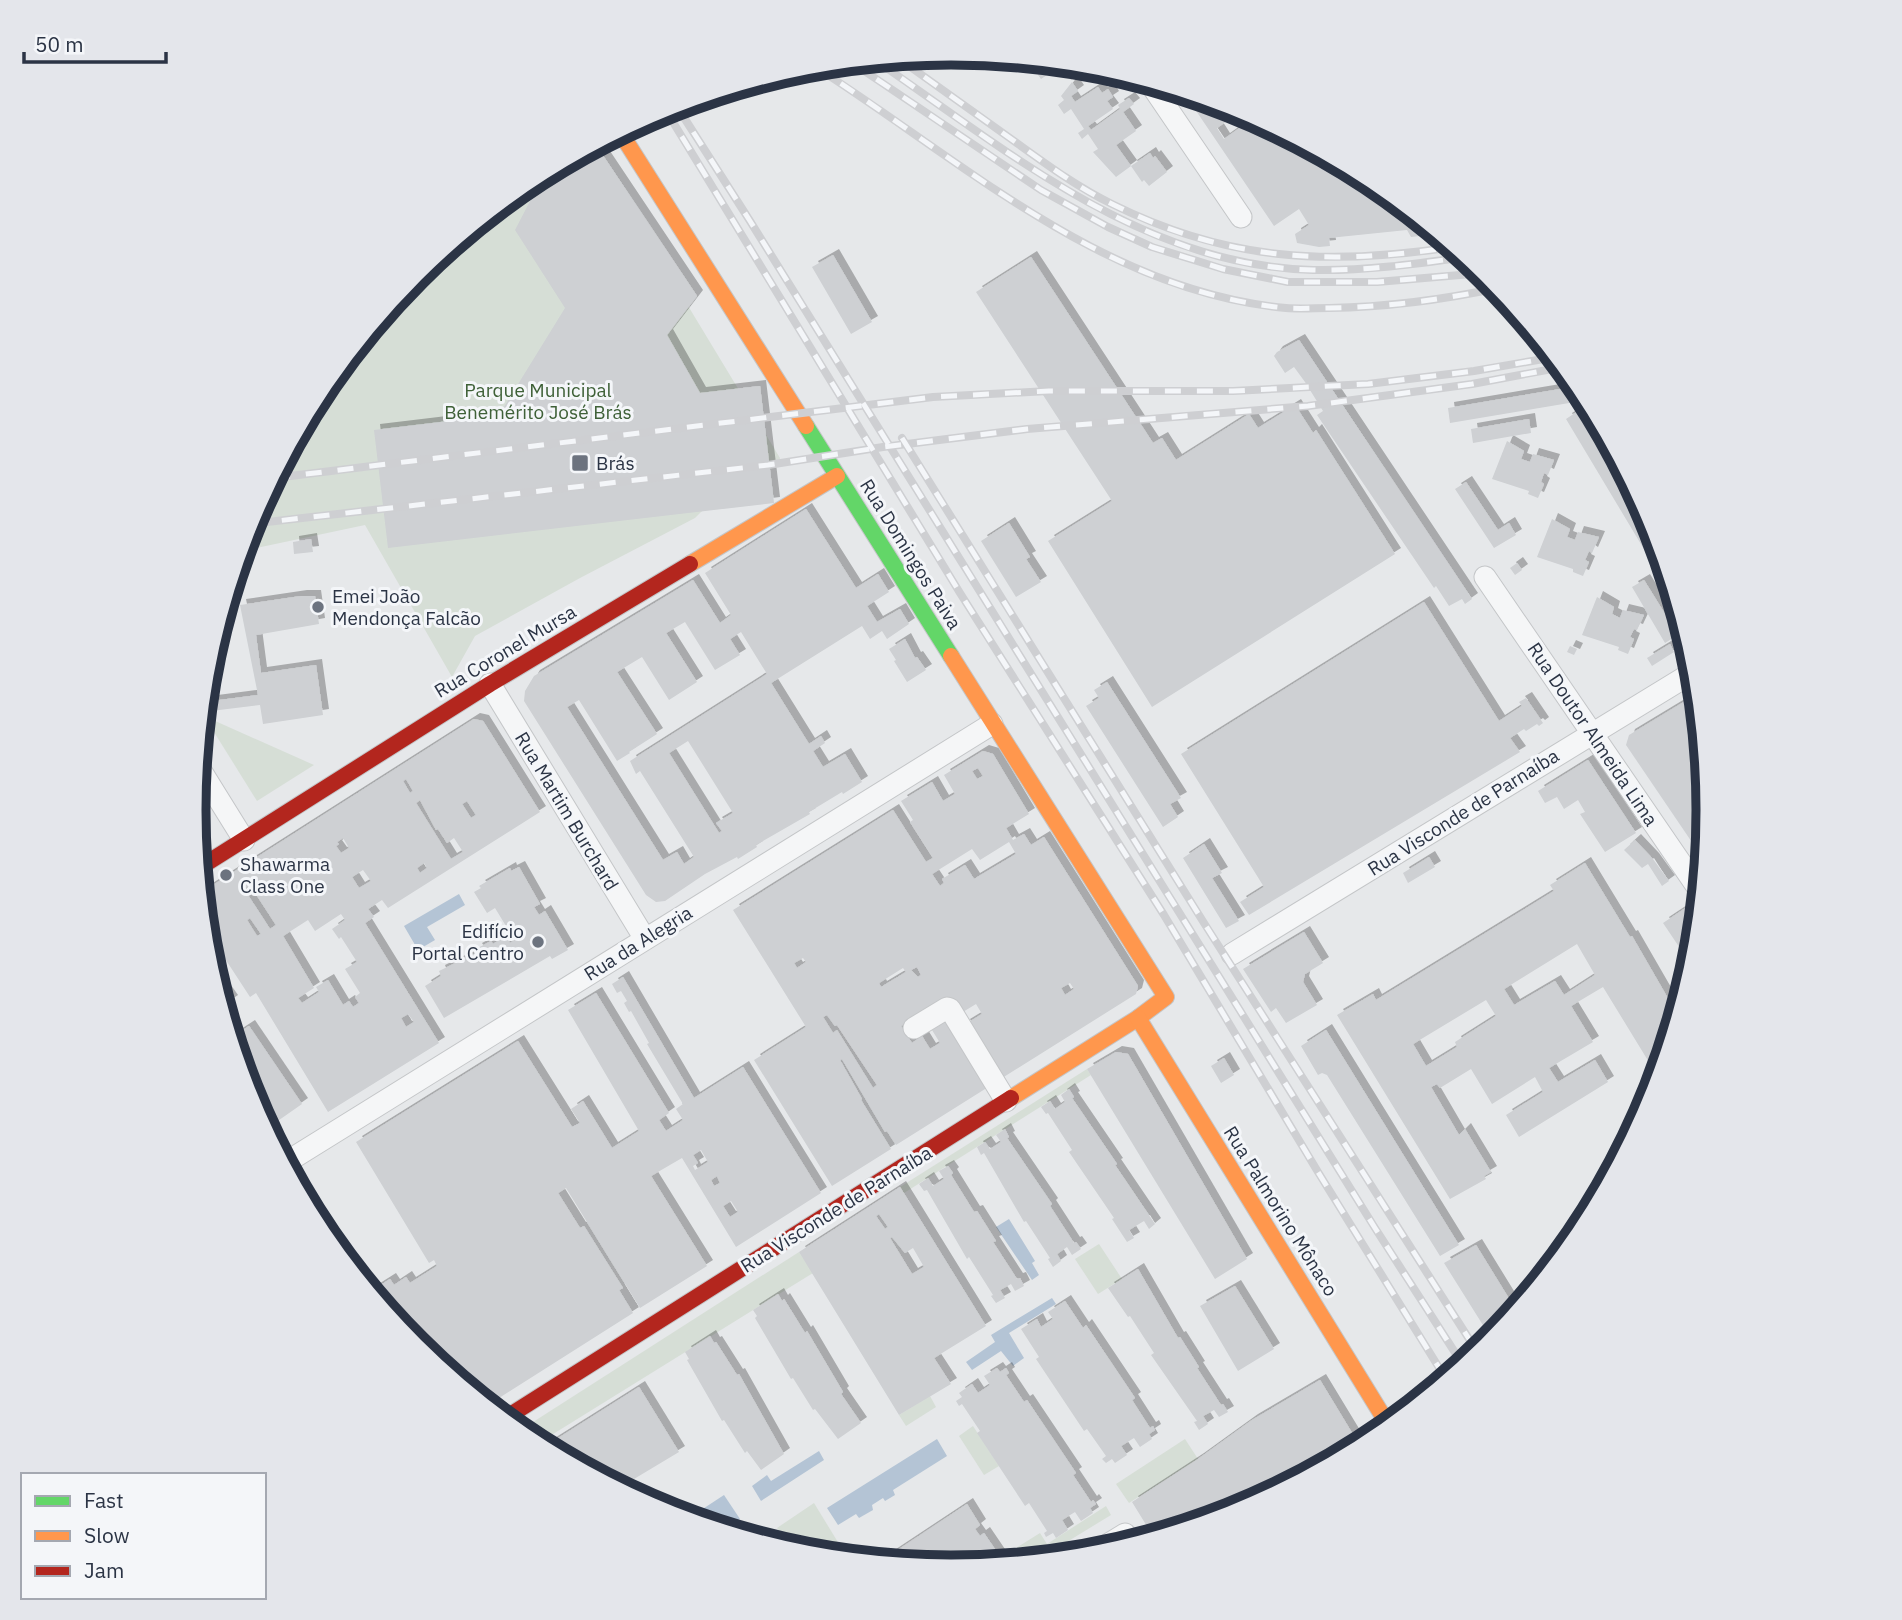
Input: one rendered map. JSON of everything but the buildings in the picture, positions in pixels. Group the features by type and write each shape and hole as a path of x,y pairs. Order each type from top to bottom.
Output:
{"street":[{"path":"1157,94 1241,217"},
{"name":"Rua Domingos Paiva","path":"625,140 1166,998"},
{"name":"Rua Coronel Mursa","path":"207,863 490,684 837,477"},
{"name":"Rua Doutor Almeida Lima","path":"1485,577 1693,880"},
{"name":"Rua Visconde de Parnaíba","path":"1233,954 1684,677"},
{"name":"Rua Martim Burchard","path":"490,684 645,939"},
{"name":"Rua da Alegria","path":"293,1158 992,724"},
{"path":"207,780 244,840"},
{"name":"Rua Visconde de Parnaíba","path":"514,1413 1166,998"},
{"path":"914,1028 947,1008 950,1009 1006,1101"},
{"name":"Rua Palmorino Mônaco","path":"1138,1018 1383,1417"}],"green space":[{"name":"Parque Municipal Benemérito José Brás","path":"597,155 780,458 779,465 766,463 695,518 475,636 452,677 365,525 253,549 283,480 306,437 331,396 391,319 424,283 497,219 537,190"},
{"path":"211,719 314,765 257,801 211,727"},
{"path":"1087,1069 1091,1075 904,1193 900,1187"},
{"path":"1099,1244 1122,1279 1098,1294 1075,1259"},
{"path":"799,1252 813,1273 548,1437 529,1424"},
{"path":"930,1396 936,1407 906,1426 899,1415"},
{"path":"973,1426 999,1466 984,1475 959,1436"},
{"path":"1185,1439 1198,1459 1129,1503 1116,1484"},
{"path":"814,1503 841,1547 782,1536 777,1528"},
{"path":"1106,1506 1111,1515 1058,1547 1008,1553 1040,1533 1047,1544"}],"water":[{"path":"459,894 465,905 427,927 435,940 418,950 404,926"},
{"path":"1009,1219 1035,1261 1032,1263 1039,1275 1032,1280 996,1227"},
{"path":"1052,1298 1056,1304 1009,1333 1024,1358 1013,1366 1001,1351 972,1370 966,1362 995,1342 991,1335"},
{"path":"937,1439 947,1456 893,1490 895,1495 872,1505 873,1510 859,1518 856,1514 838,1525 827,1508"},
{"path":"819,1451 824,1460 761,1501 752,1486 767,1475 771,1481"},
{"path":"724,1495 740,1519 734,1523 699,1511"}],"railway":[{"path":"909,66 1086,190 1155,223 1237,248 1279,254 1363,256 1440,249"},
{"path":"886,68 976,131 1080,198 1135,226 1192,248 1251,264 1313,270 1370,268 1452,259"},
{"path":"863,70 1041,190 1108,227 1152,247 1223,269 1288,282 1377,282 1469,274"},
{"path":"828,75 1037,216 1096,249 1156,276 1219,297 1286,308 1350,307 1435,299 1485,290"},
{"path":"682,115 1457,1356"},
{"path":"671,119 960,593 1164,915 1441,1371"},
{"path":"285,477 933,397 1049,391 1233,391 1368,384 1544,359"},
{"path":"263,523 768,465 1027,429 1308,406 1472,384 1552,369"},
{"path":"902,438 1204,923 1472,1343"}],"traffic: fast":[{"path":"806,426 951,656"}],"traffic: slow":[{"path":"625,140 806,426"},
{"path":"690,564 837,476"},
{"path":"951,656 1166,997 1138,1018 1011,1098"},
{"path":"1138,1018 1383,1417"}],"traffic: jam":[{"path":"207,863 490,684 690,564"},
{"path":"514,1413 1011,1098"}],"place":[{"name":"Brás","path":"580,463"},
{"name":"Emei João Mendonça Falcão","path":"318,607"},
{"name":"Shawarma Class One","path":"226,875"},
{"name":"Edifício Portal Centro","path":"538,942"}]}
